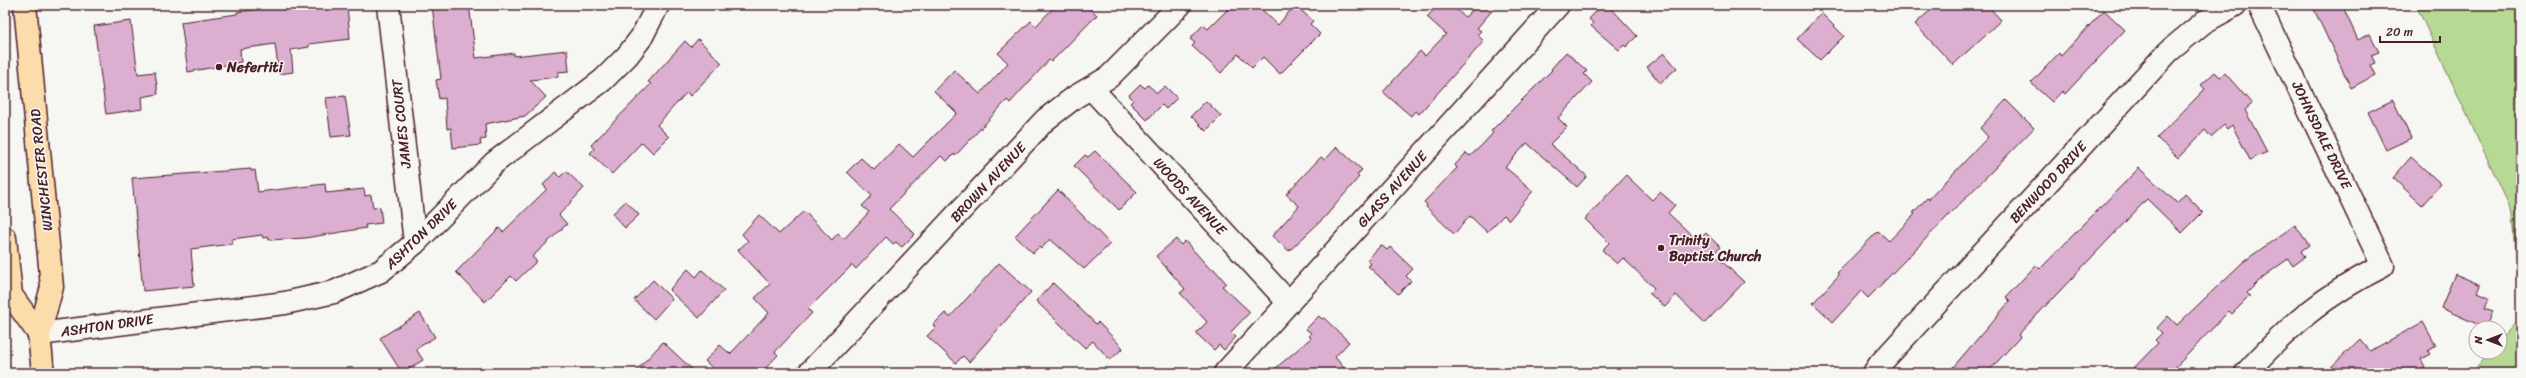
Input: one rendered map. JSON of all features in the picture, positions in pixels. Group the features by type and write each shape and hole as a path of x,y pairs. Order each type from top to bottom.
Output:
{"main road":[{"name":"WINCHESTER ROAD","path":"25,5 52,287 39,334 43,373"},
{"name":"WINCHESTER ROAD","path":"5,238 11,295 39,334"}],"street":[{"name":"JAMES COURT","path":"388,5 415,243"},
{"name":"ASHTON DRIVE","path":"39,334 285,303 334,292 381,271 415,243 494,163 603,80 627,56 641,38 658,5"},
{"name":"BROWN AVENUE","path":"809,373 1045,120 1075,96 1109,77 1180,5"},
{"name":"GLASS AVENUE","path":"1225,373 1558,5"},
{"name":"BENWOOD DRIVE","path":"1874,373 1880,364 2168,52 2204,22 2235,5"},
{"name":"JOHNSDALE DRIVE","path":"2246,373 2291,325 2312,308 2330,295 2383,266 2259,5"},
{"name":"WOODS AVENUE","path":"1091,88 1289,303"}],"green space":[{"path":"2416,5 2521,5 2521,317 2513,214"},
{"path":"2521,317 2521,373 2471,373 2483,360 2508,360 2508,331"}],"building":[{"path":"293,5 347,5 350,39 309,44 309,47 291,50 293,72 279,74 275,44 240,49 241,62 188,72 181,22 237,14 237,12"},
{"path":"432,5 469,5 476,58 514,53 514,56 567,50 569,71 558,72 558,77 530,80 546,97 525,116 485,124 486,139 480,140 481,145 453,148 451,128 447,129 445,98 439,99 436,80 441,79"},
{"path":"1056,5 1086,5 1097,15 1051,62 1049,60 1010,103 1007,100 955,156 954,154 947,161 941,156 889,209 915,234 902,247 896,242 893,244 886,237 856,269 852,265 808,309 812,313 775,352 778,355 761,373 718,373 705,361 720,345 730,354 769,313 755,298 770,284 738,250 748,241 742,234 759,215 779,234 804,211 832,240 838,233 844,239 869,212 862,206 872,196 847,172 861,158 874,170 899,144 913,157 957,113 934,91 954,70 980,94 1008,63 998,53 1031,21 1036,26"},
{"path":"1232,5 1257,5 1278,25 1295,5 1313,21 1310,24 1320,34 1280,74 1263,57 1252,68 1238,54 1221,73 1192,46 1195,43 1190,39 1203,25 1208,29"},
{"path":"1438,5 1451,5 1465,17 1478,5 1497,5 1477,28 1481,31 1477,35 1484,41 1419,114 1415,111 1411,116 1383,92 1420,51 1425,56 1446,34 1427,17"},
{"path":"1602,5 1608,5 1637,36 1626,47 1624,45 1619,50 1591,26 1593,23 1589,19"},
{"path":"1936,5 1987,5 2001,20 1953,65 1915,24"},
{"path":"2312,5 2342,5 2358,40 2370,34 2379,52 2371,55 2375,63 2370,65 2375,75 2351,88"},
{"path":"2104,10 2125,30 2065,94 2062,91 2052,102 2031,83 2059,53 2061,56"},
{"path":"1821,13 1844,36 1820,60 1797,39"},
{"path":"131,21 138,74 155,72 158,94 142,97 143,109 106,114 94,26"},
{"path":"698,39 722,63 690,96 687,92 657,125 669,137 653,153 642,142 612,174 590,153 594,149 591,145 651,84 648,82 685,41 691,47"},
{"path":"1566,52 1587,71 1584,74 1592,82 1558,118 1567,127 1550,144 1587,176 1577,187 1527,143 1505,167 1533,191 1509,220 1504,215 1487,232 1470,216 1454,234 1426,207 1427,205 1424,202 1457,168 1455,165 1466,153 1470,156 1481,146 1493,133 1491,131 1552,70 1551,69"},
{"path":"1664,53 1677,68 1660,83 1647,67"},
{"path":"2215,72 2220,77 2225,73 2252,104 2245,110 2267,152 2250,160 2232,125 2227,129 2224,125 2211,137 2205,130 2178,158 2157,138 2205,89 2201,85"},
{"path":"1140,84 1145,88 1148,85 1157,93 1165,86 1177,98 1166,109 1162,105 1147,120 1130,103 1133,100 1129,95"},
{"path":"345,96 351,135 331,137 326,98"},
{"path":"2006,100 2034,128 1868,298 1861,291 1833,322 1813,303 1839,275 1837,273 1878,231 1889,241 1915,214 1913,213 1927,198 1929,199 1988,137 1980,128"},
{"path":"2393,100 2411,138 2386,150 2368,112"},
{"path":"1206,101 1221,116 1206,131 1191,116"},
{"path":"1337,147 1362,170 1357,175 1359,177 1325,217 1289,251 1272,236 1299,206 1286,194 1321,157 1325,160"},
{"path":"1095,151 1137,192 1119,210 1074,166 1085,155 1088,157"},
{"path":"2411,157 2441,184 2422,205 2393,178"},
{"path":"2139,168 2177,203 2185,194 2203,212 2182,233 2147,199 2018,335 2020,337 1987,373 1948,373 2010,301 2006,297 2036,265 2040,269"},
{"path":"251,169 251,171 255,170 258,192 325,184 326,193 364,189 365,196 371,195 373,208 380,207 382,223 365,225 366,228 305,238 269,240 268,237 263,238 262,235 232,239 232,244 191,249 194,286 143,291 132,178"},
{"path":"566,171 584,188 559,215 567,224 532,257 537,261 516,281 511,276 485,302 456,272 499,228 503,232 547,189 543,185 555,172 560,177"},
{"name":"Trinity Baptist Church","path":"1626,175 1652,200 1660,192 1675,205 1668,213 1698,241 1706,233 1720,247 1714,254 1744,282 1705,323 1676,295 1665,307 1649,293 1654,288 1623,258 1617,264 1602,250 1609,243 1585,219"},
{"path":"1058,190 1110,244 1084,269 1050,239 1041,249 1039,247 1033,253 1015,236"},
{"path":"626,201 639,215 625,228 612,214"},
{"path":"2295,225 2309,245 2301,251 2305,257 2293,266 2288,259 2263,277 2247,293 2250,296 2232,314 2229,311 2170,373 2129,373 2158,343 2155,340 2162,333 2157,328 2168,316 2177,325 2243,262"},
{"path":"1176,239 1181,245 1185,241 1211,270 1213,268 1226,283 1222,286 1250,312 1231,332 1236,337 1224,350 1219,345 1214,350 1196,333 1207,322 1180,293 1185,289 1156,256"},
{"path":"1381,245 1387,250 1390,247 1413,269 1406,276 1411,281 1398,294 1368,266 1371,264 1367,260"},
{"path":"999,263 1031,292 969,362 963,356 956,363 927,336 936,327 933,325 945,313 950,317"},
{"path":"688,269 696,277 702,270 724,290 699,318 669,290"},
{"path":"2455,274 2481,285 2478,293 2489,298 2485,308 2493,311 2489,320 2468,320 2441,308"},
{"path":"653,280 672,299 654,319 634,300"},
{"path":"1053,283 1096,324 1098,322 1123,348 1110,360 1093,341 1085,348 1036,301"},
{"path":"420,313 435,337 416,349 423,360 402,373 380,338"},
{"path":"1319,316 1322,319 1324,318 1349,342 1335,357 1348,373 1270,373 1311,338 1309,336 1311,333 1306,329"},
{"path":"2423,322 2436,346 2428,351 2430,354 2421,359 2425,367 2413,373 2325,373 2360,339 2370,351"},
{"path":"663,342 696,373 634,373"}],"place":[{"name":"Nefertiti","path":"219,67"},
{"name":"Trinity Baptist Church","path":"1661,248"}]}
